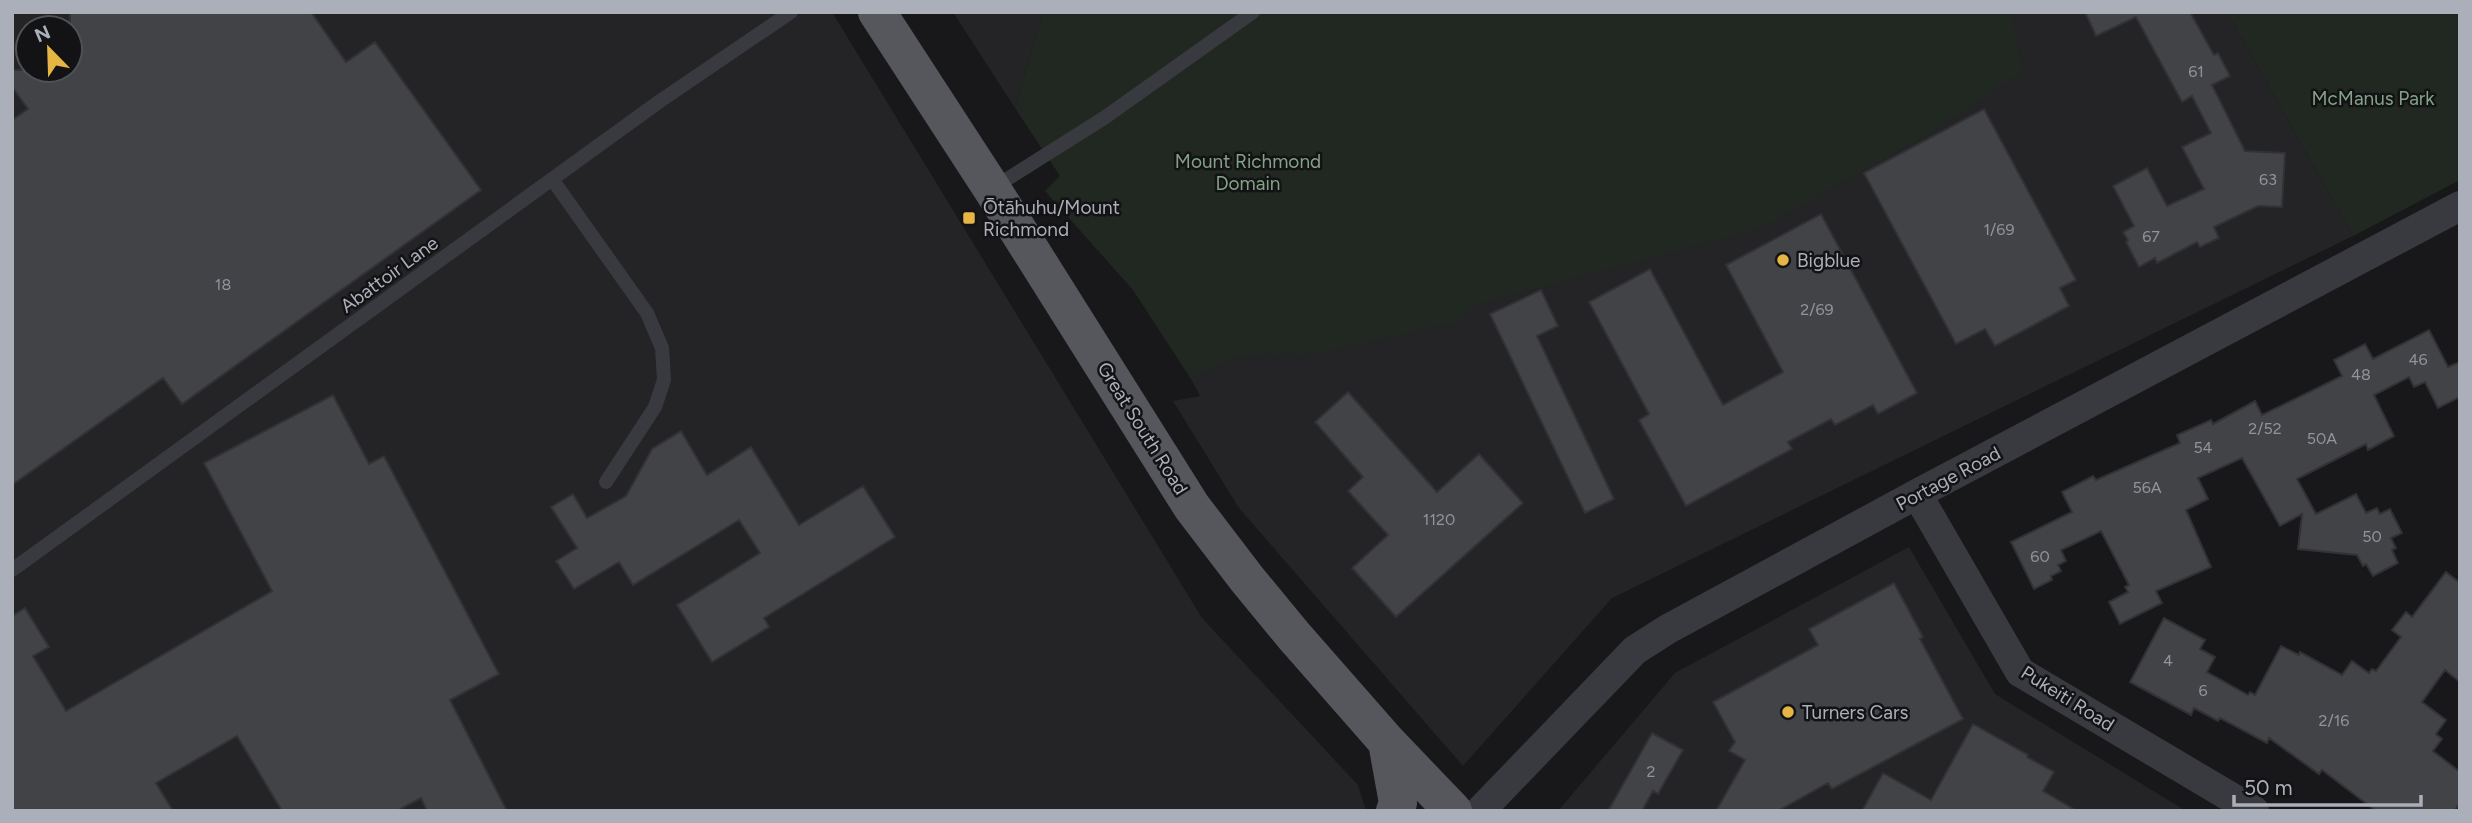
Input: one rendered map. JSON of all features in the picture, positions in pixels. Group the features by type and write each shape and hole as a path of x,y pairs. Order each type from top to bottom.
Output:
{"main road":[{"name":"Great South Road","path":"877,12 1192,507 1247,579 1387,742 1453,811"},
{"path":"1387,742 1398,803 1395,811"}],"street":[{"name":"Portage Road","path":"1480,811 1634,650 1917,494 2460,206"},
{"name":"Pukeiti Road","path":"1917,494 2020,673 2254,811"}],"lane":[{"name":"Abattoir Lane","path":"12,570 660,101 791,12"},
{"path":"992,189 1104,118 1253,12"},
{"path":"552,179 647,313 662,348 664,380 655,407 606,482"}],"shaded area":[{"path":"12,12 832,12 1202,618 1358,785 1366,811 12,811"},
{"path":"953,12 1043,12 1015,108"},
{"path":"1922,12 2227,12 2353,236 1612,598 1463,766 1239,508 1173,401 1200,396 1191,379"},
{"path":"1909,547 1995,694 2186,811 1558,811 1675,673"}],"green space":[{"name":"Mount Richmond Domain","path":"1043,12 2010,12 2023,71 1942,126 1761,228 1481,303 1456,322 1316,354 1239,355 1191,379 1133,290 1045,191 1060,176 1015,108"},
{"name":"McManus Park","path":"2227,12 2460,12 2460,180 2353,236"}],"building":[{"path":"311,12 346,62 375,42 481,190 182,404 163,378 12,485 12,120 28,109 12,87 12,70 14,84 84,84 84,14 70,14"},
{"path":"2085,12 2190,12 2214,55 2218,53 2230,76 2212,85 2245,151 2285,153 2282,207 2258,206 2214,227 2219,238 2200,247 2197,242 2157,263 2155,258 2139,267 2123,232 2134,226 2113,186 2147,168 2167,206 2204,189 2182,147 2211,133 2192,96 2182,102 2136,17 2096,36"},
{"path":"1984,109 2076,280 2060,288 2069,306 1995,346 1985,329 1956,344 1864,173"},
{"path":"1821,214 1917,393 1878,414 1873,405 1835,425 1831,419 1788,442 1792,449 1686,506 1639,420 1649,414 1589,302 1650,269 1723,405 1783,372 1726,265"},
{"path":"1541,290 1558,326 1537,336 1614,499 1585,513 1490,314"},
{"path":"2429,330 2448,367 2460,362 2460,397 2438,408 2425,382 2414,387 2409,377 2374,395 2394,436 2368,450 2366,444 2297,479 2316,514 2356,494 2366,513 2377,508 2380,514 2390,509 2402,533 2391,538 2396,548 2392,550 2398,563 2373,576 2357,555 2298,549 2302,514 2280,526 2242,458 2198,478 2208,499 2186,510 2211,567 2156,591 2162,603 2120,624 2109,602 2128,592 2125,587 2129,585 2101,531 2061,550 2066,561 2058,565 2061,571 2051,576 2052,580 2034,589 2011,542 2072,512 2062,492 2093,476 2096,480 2180,443 2177,435 2211,420 2213,424 2255,401 2262,415 2342,376 2334,360 2365,344 2373,359"},
{"path":"1348,392 1437,492 1479,454 1523,503 1396,617 1352,568 1388,535 1348,491 1363,477 1315,422"},
{"path":"333,395 369,464 384,456 499,674 450,700 507,811 427,811 421,798 397,811 282,811 237,736 156,783 173,811 12,811 12,616 25,608 49,647 33,656 66,711 272,591 204,463"},
{"path":"681,431 707,475 751,447 799,525 863,486 895,537 764,618 769,627 712,662 677,605 760,553 739,520 633,585 619,562 574,589 556,561 577,548 551,507 573,494 587,518 626,496 652,449"},
{"path":"2446,572 2460,583 2460,682 2445,670 2422,702 2446,720 2436,734 2442,739 2433,751 2460,772 2460,803 2454,811 2376,811 2322,770 2319,774 2269,738 2267,743 2220,718 2218,721 2194,708 2191,715 2130,682 2164,618 2205,640 2200,649 2215,657 2207,672 2248,695 2250,692 2255,695 2281,646 2299,655 2300,652 2342,675 2352,661 2369,673 2372,669 2376,671 2401,637 2392,630 2406,612 2412,617"},
{"path":"1894,583 1923,637 1920,639 1963,719 1832,789 1828,783 1778,811 1716,811 1745,760 1729,751 1735,742 1713,702 1818,645 1809,629"},
{"path":"1973,724 2054,772 2043,791 2077,811 1862,811 1883,773 1931,800"},
{"path":"1652,733 1683,750 1658,794 1653,791 1642,811 1608,811"}],"place":[{"name":"Ōtāhuhu/Mount Richmond","path":"969,218"},
{"name":"Bigblue","path":"1783,260"},
{"name":"Turners Cars","path":"1788,712"}]}
